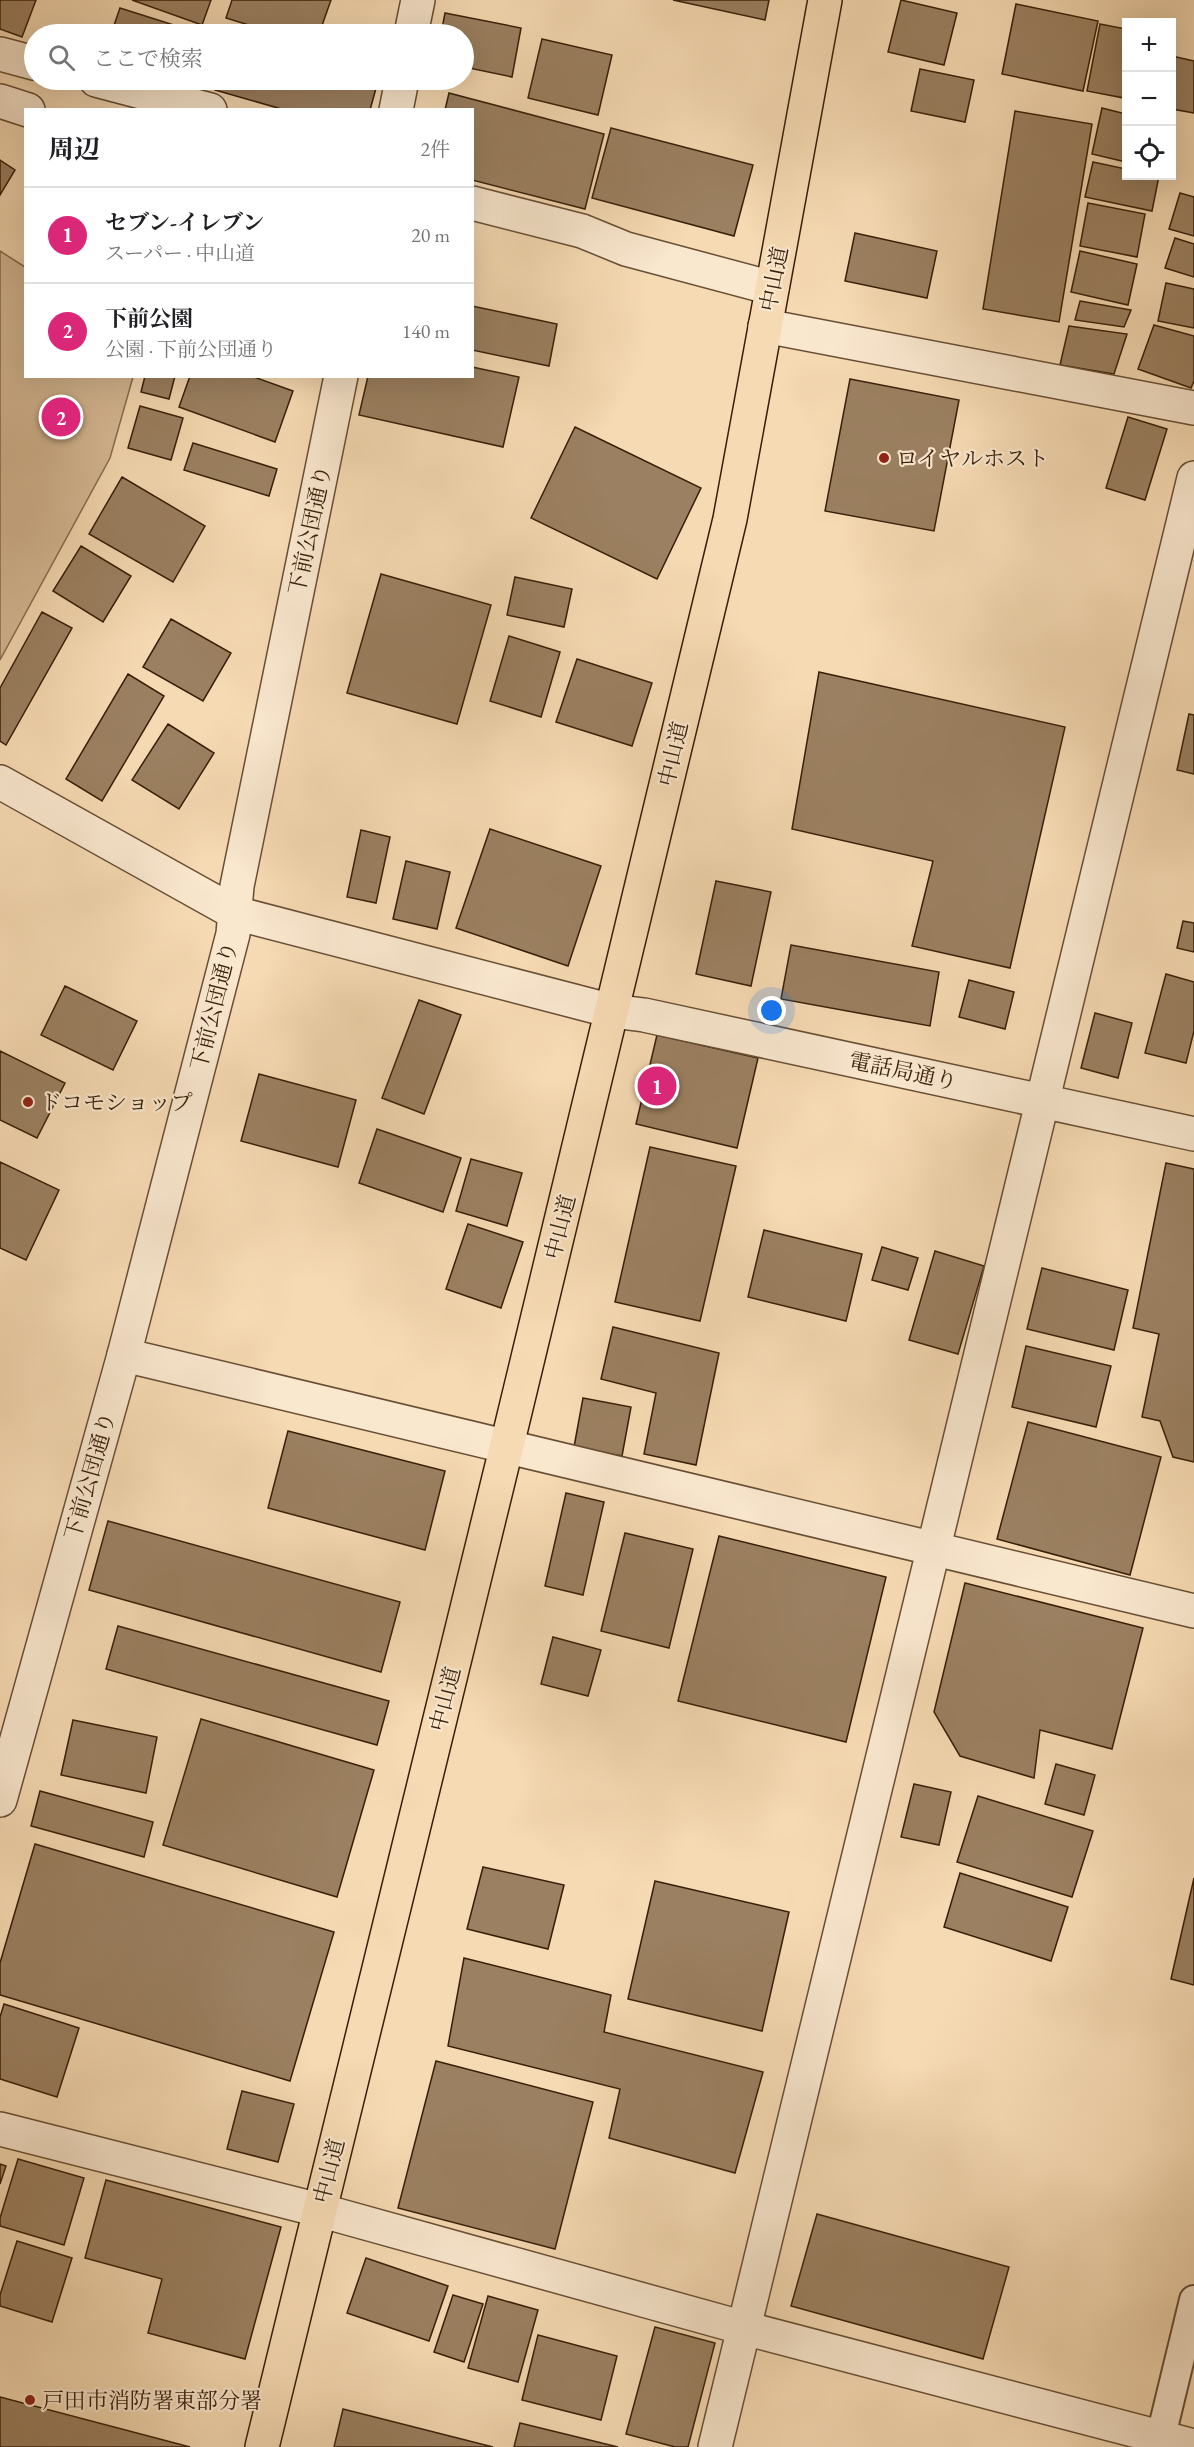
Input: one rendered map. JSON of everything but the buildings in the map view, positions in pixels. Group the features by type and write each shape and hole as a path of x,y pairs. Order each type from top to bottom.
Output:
{"highway":[{"name":"中山道","path":"262,2447 730,519 825,0"}],"street":[{"path":"413,24 418,0"},
{"path":"0,54 24,60"},
{"path":"134,90 202,108"},
{"path":"396,108 400,90"},
{"path":"0,101 24,109"},
{"path":"474,204 582,231 626,249 772,288"},
{"path":"765,326 1194,408"},
{"name":"下前公団通り","path":"0,1800 124,1355 233,934 237,886 341,378"},
{"path":"715,2447 1194,478"},
{"name":"電話局通り","path":"0,782 235,913 612,1011 644,1015 1194,1134"},
{"path":"124,1355 1194,1611"},
{"path":"0,2129 319,2210 1160,2442 1194,2446"},
{"path":"1160,2442 1194,2300"}],"shaded area":[{"path":"0,251 24,266 24,378 133,378 110,458 0,660"}],"place":[{"name":"下前公園","path":"61,417"},
{"name":"ロイヤルホスト","path":"884,458"},
{"name":"セブン-イレブン","path":"657,1086"},
{"name":"ドコモショップ","path":"28,1102"},
{"name":"戸田市消防署東部分署","path":"30,2400"}]}
